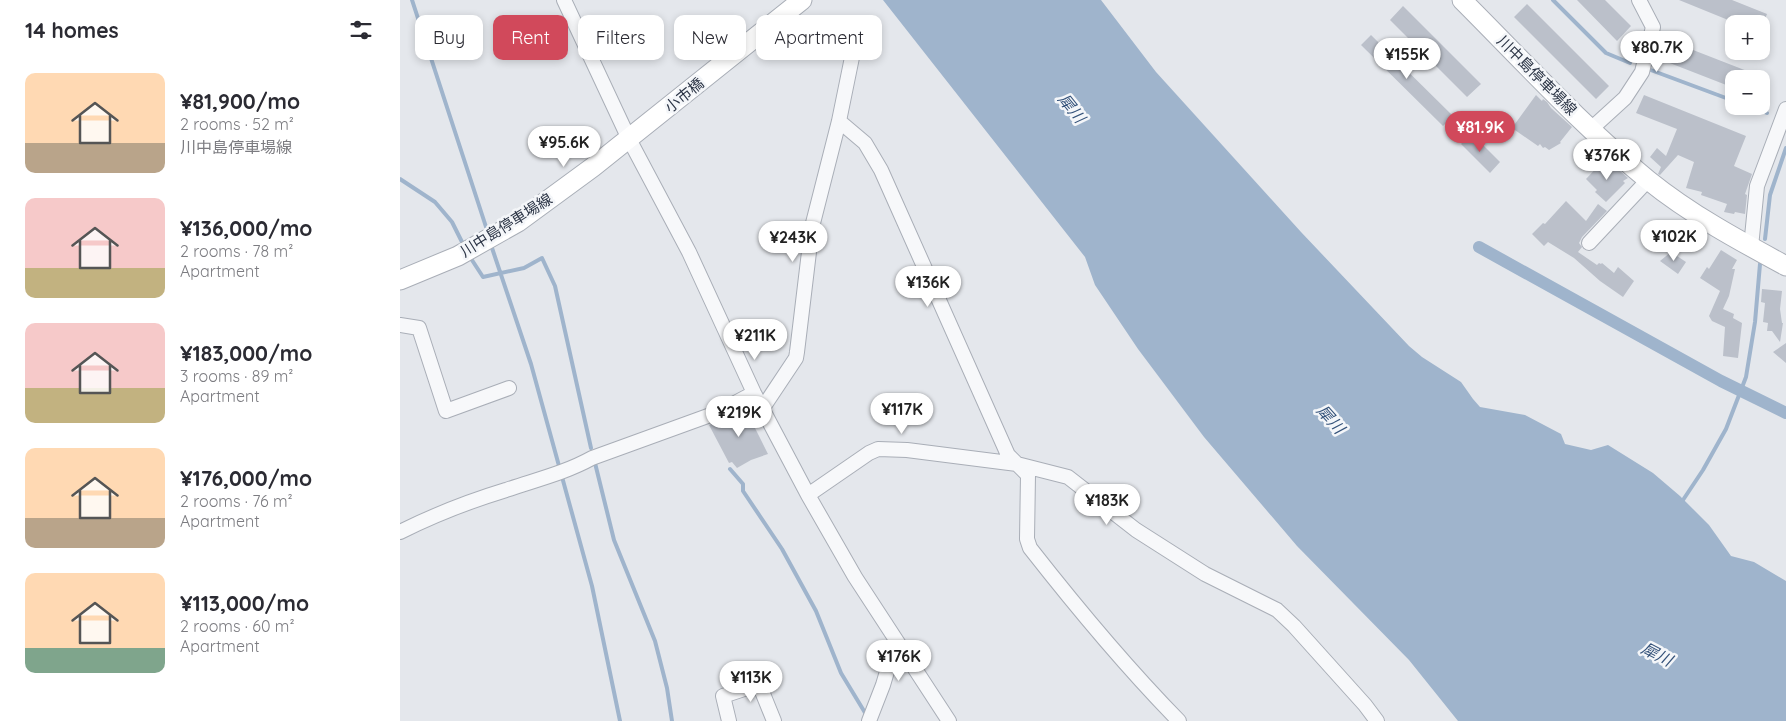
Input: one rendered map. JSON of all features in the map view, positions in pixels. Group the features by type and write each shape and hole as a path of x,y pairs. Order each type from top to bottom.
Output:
{"main road":[{"name":"小市橋","path":"632,137 802,0"},
{"name":"川中島停車場線","path":"1462,0 1591,129 1648,180 1719,230 1786,266"},
{"name":"川中島停車場線","path":"400,280 458,256 518,222 632,137"}],"street":[{"path":"564,0 689,252 762,409 808,495 855,576 949,721"},
{"path":"1591,129 1625,98 1642,72 1653,27 1640,0"},
{"path":"762,409 796,358 798,352 812,227 839,121 851,60"},
{"path":"1751,247 1757,186 1783,126 1786,109"},
{"path":"839,121 865,143 881,170 1008,455 1028,475 1026,539 1030,548 1076,607 1156,698 1179,721"},
{"path":"1588,243 1648,180"},
{"path":"400,325 419,328 446,410 509,388"},
{"path":"400,532 426,519 574,468 592,458 716,413 754,393"},
{"path":"808,495 869,452 878,449 907,450 1017,464 1068,477 1136,530 1205,574 1277,610 1294,626 1378,721"},
{"path":"871,717 883,685 896,640"},
{"path":"729,721 723,696 759,684 774,721"}],"water":[{"name":"犀川","path":"883,0 1101,0 1156,72 1301,232 1409,346 1422,357 1461,382 1480,407 1525,415 1561,434 1565,444 1591,450 1608,445 1653,473 1680,496 1709,525 1731,556 1754,562 1786,581 1786,721 1458,721 1409,660 1297,546 1204,437 1138,349 1095,285 1085,257"}],"building":[{"path":"1577,0 1605,0 1631,26 1617,41"},
{"path":"1679,0 1732,0 1767,14 1725,15 1725,19"},
{"path":"1527,4 1609,86 1596,99 1514,17"},
{"path":"1403,6 1481,84 1467,97 1390,20"},
{"path":"1371,35 1453,116 1443,126 1361,45"},
{"path":"1670,41 1744,70 1725,70 1725,84 1662,60"},
{"path":"1536,95 1542,101 1543,99 1547,102 1572,127 1561,143 1549,150 1545,147 1543,148 1540,144 1538,146 1512,128"},
{"path":"1644,95 1746,136 1734,166 1752,174 1745,194 1747,195 1745,214 1724,212 1727,204 1701,195 1702,192 1686,188 1694,162 1678,155 1660,175 1658,174 1661,167 1650,157 1657,148 1666,156 1677,129 1636,113"},
{"path":"1471,133 1500,162 1490,173 1461,144"},
{"path":"1601,163 1606,167 1611,163 1628,178 1623,181 1625,183 1606,202 1595,192 1597,190 1586,179"},
{"path":"1566,201 1586,221 1598,204 1607,211 1582,237 1579,243 1582,247 1578,252 1597,265 1602,263 1614,273 1618,267 1634,281 1623,297 1600,281 1574,258 1548,242 1544,246 1532,234 1543,223 1545,224"},
{"path":"1663,224 1672,231 1662,242 1654,236"},
{"path":"1721,250 1737,260 1732,269 1735,269 1729,296 1723,309 1734,314 1733,318 1742,323 1738,358 1723,356 1725,327 1712,321 1709,316 1720,291 1700,278 1707,267 1709,269"},
{"path":"1671,252 1686,262 1678,274 1660,261"},
{"path":"1762,289 1782,291 1780,309 1783,323 1780,342 1772,331 1767,331 1768,323 1763,322 1765,303 1761,302"},
{"path":"1786,343 1786,363 1773,352"},
{"path":"744,408 755,425 768,454 751,460 737,468 732,462 729,463 709,425"}],"waterway":[{"path":"412,0 488,233"},
{"path":"1553,0 1606,53 1630,63"},
{"path":"1648,69 1725,98"},
{"path":"1765,239 1770,195 1786,148"},
{"path":"400,179 435,202 452,222 464,246"},
{"path":"491,245 531,364 592,586 620,721"},
{"path":"1479,247 1721,381 1786,413"},
{"path":"470,257 483,277 524,268 542,258 555,286 591,448"},
{"path":"1683,500 1703,470 1726,429 1746,377 1755,322 1760,264"},
{"path":"595,463 614,540 655,641 667,688 672,721"},
{"path":"730,469 743,484 743,491 782,549 816,611 841,673 867,716"}]}
